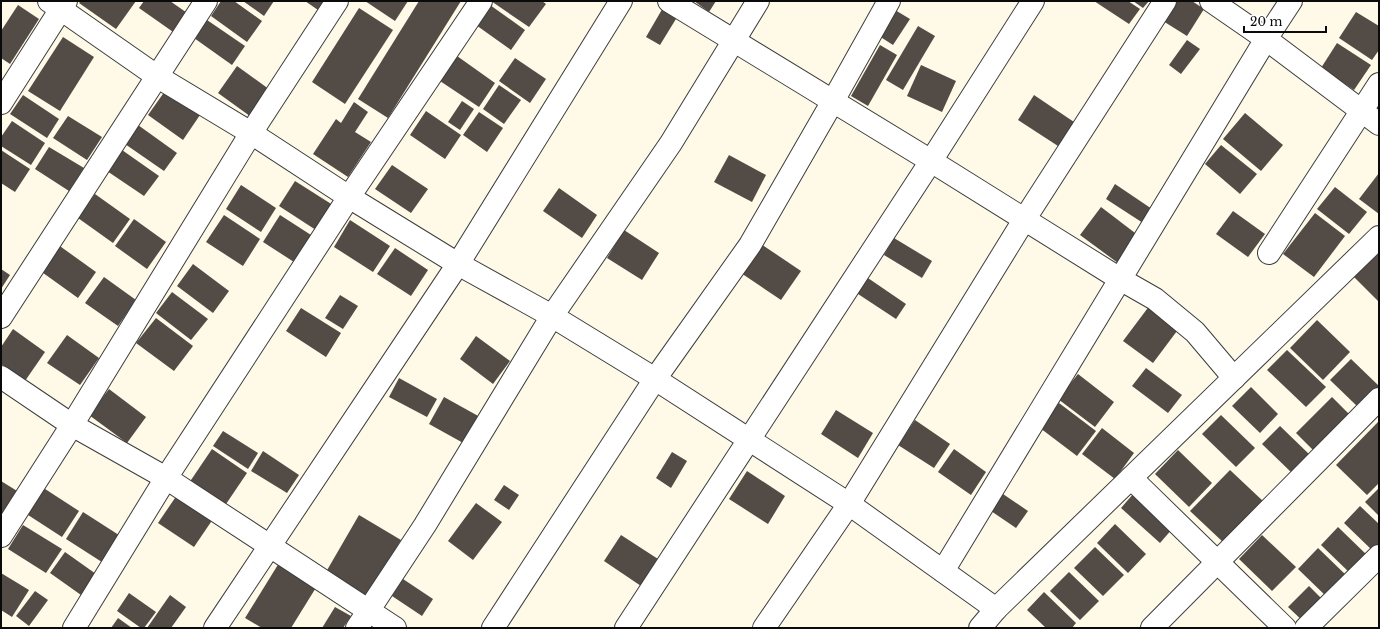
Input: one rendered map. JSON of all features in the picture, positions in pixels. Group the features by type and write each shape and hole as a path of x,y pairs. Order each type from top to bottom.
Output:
{"street":[{"path":"1,317 206,1"},
{"path":"1,536 72,425 251,133 337,1"},
{"path":"74,628 166,478 349,197 481,1"},
{"path":"215,628 458,264 621,1"},
{"path":"669,1 1154,299 1195,332 1234,378"},
{"path":"363,619 425,525 552,316 671,143 758,1"},
{"path":"493,628 655,379 750,245 889,1"},
{"path":"626,628 931,161 1033,1"},
{"path":"764,628 849,504 1024,220 1165,1"},
{"path":"1212,1 1266,39 1379,124"},
{"path":"943,571 1266,39 1291,1"},
{"path":"1,103 58,4 158,77 251,133 349,197 458,264 552,316 655,379 849,504 996,609"},
{"path":"1269,253 1379,84"},
{"path":"980,628 996,609 1379,237"},
{"path":"1,377 72,425 166,478 270,545 363,619 395,628"},
{"path":"1152,628 1379,399"},
{"path":"1131,478 1285,628"},
{"path":"1306,628 1379,556"}],"building":[{"path":"81,1 136,1 116,29 79,3"},
{"path":"144,1 170,1 190,15 176,34 139,8"},
{"path":"221,1 234,1 262,21 247,42 211,16"},
{"path":"243,1 274,1 264,16"},
{"path":"305,1 325,1 318,10"},
{"path":"365,1 408,1 395,21"},
{"path":"419,1 461,1 388,118 358,99"},
{"path":"491,1 542,1 546,4 529,27"},
{"path":"694,1 716,1 709,12"},
{"path":"1094,1 1128,1 1140,9 1129,24"},
{"path":"1133,1 1149,1 1143,8"},
{"path":"1176,1 1192,1 1204,9 1187,36 1163,21"},
{"path":"18,5 39,19 10,64 1,58 1,31"},
{"path":"490,5 525,30 511,50 476,25"},
{"path":"664,6 679,14 660,45 646,37"},
{"path":"359,8 393,30 345,104 312,82"},
{"path":"895,10 910,19 893,45 879,36"},
{"path":"1356,12 1379,26 1379,50 1372,60 1339,38"},
{"path":"207,20 245,46 232,65 194,38"},
{"path":"918,26 935,36 903,90 886,80"},
{"path":"63,37 94,57 60,111 28,91"},
{"path":"1187,40 1200,49 1181,74 1169,65"},
{"path":"1337,43 1371,65 1354,90 1321,68"},
{"path":"880,45 897,55 868,106 851,96"},
{"path":"457,56 495,83 479,107 440,81"},
{"path":"515,58 546,79 530,103 499,81"},
{"path":"921,65 956,81 942,112 907,96"},
{"path":"237,66 273,92 254,119 218,93"},
{"path":"499,85 521,100 504,124 483,109"},
{"path":"165,91 200,115 183,140 148,115"},
{"path":"23,95 59,119 47,138 10,114"},
{"path":"1034,95 1074,122 1058,146 1018,120"},
{"path":"462,101 474,109 460,130 448,122"},
{"path":"354,102 368,112 355,132 371,142 348,177 313,154 336,119 341,123"},
{"path":"426,111 461,135 445,159 410,135"},
{"path":"479,112 503,128 487,152 463,135"},
{"path":"1245,113 1283,145 1261,171 1223,139"},
{"path":"68,116 102,137 87,160 53,138"},
{"path":"12,121 45,143 31,165 1,146 1,137"},
{"path":"138,125 177,153 164,171 125,144"},
{"path":"1221,145 1257,174 1240,194 1205,164"},
{"path":"49,147 84,168 69,191 35,169"},
{"path":"1,150 30,169 15,192 1,183"},
{"path":"122,150 159,176 144,196 107,171"},
{"path":"729,155 766,175 752,202 714,182"},
{"path":"392,165 428,189 411,213 375,189"},
{"path":"1379,173 1379,214 1359,199"},
{"path":"295,181 336,207 319,232 279,206"},
{"path":"1115,184 1152,209 1143,223 1106,199"},
{"path":"241,185 276,208 261,232 226,209"},
{"path":"1335,187 1367,212 1349,234 1317,209"},
{"path":"559,188 597,215 582,238 543,211"},
{"path":"95,194 130,219 113,243 78,218"},
{"path":"1101,207 1139,236 1118,263 1080,235"},
{"path":"1233,211 1265,234 1248,257 1216,234"},
{"path":"1315,213 1345,236 1314,277 1283,254"},
{"path":"224,215 260,239 243,266 206,242"},
{"path":"280,215 311,235 294,262 263,242"},
{"path":"134,219 166,242 147,269 115,246"},
{"path":"350,220 390,246 373,272 334,247"},
{"path":"624,230 659,253 642,280 607,258"},
{"path":"894,238 932,261 922,278 884,255"},
{"path":"57,244 96,272 78,298 39,270"},
{"path":"761,244 801,271 781,300 741,273"},
{"path":"395,248 428,270 411,296 377,274"},
{"path":"1376,251 1379,254 1379,302 1353,276"},
{"path":"193,264 229,291 213,313 177,286"},
{"path":"1,269 10,275 1,289"},
{"path":"865,276 906,304 896,319 855,292"},
{"path":"104,277 136,300 118,326 85,303"},
{"path":"172,292 208,319 191,340 156,313"},
{"path":"340,295 358,306 343,329 325,318"},
{"path":"1150,305 1180,327 1153,363 1123,341"},
{"path":"301,308 341,333 326,357 286,331"},
{"path":"156,318 193,346 174,371 136,343"},
{"path":"1317,320 1350,352 1323,380 1290,348"},
{"path":"13,329 45,352 25,381 1,364 1,347"},
{"path":"67,335 99,358 80,385 47,363"},
{"path":"476,336 510,361 493,384 460,359"},
{"path":"1287,350 1326,387 1306,407 1267,370"},
{"path":"1351,359 1379,386 1358,407 1330,380"},
{"path":"1146,368 1182,395 1168,413 1132,386"},
{"path":"1078,374 1114,402 1095,427 1058,399"},
{"path":"399,378 437,399 427,417 389,397"},
{"path":"1251,387 1278,414 1260,433 1232,406"},
{"path":"109,389 146,417 127,443 89,415"},
{"path":"444,397 480,417 465,444 429,424"},
{"path":"1332,397 1349,414 1313,450 1296,433"},
{"path":"1059,403 1096,431 1077,456 1040,428"},
{"path":"836,410 873,433 858,458 821,434"},
{"path":"1221,415 1255,448 1236,467 1202,434"},
{"path":"915,420 950,444 934,468 898,445"},
{"path":"1379,421 1379,483 1367,495 1336,465"},
{"path":"1280,426 1311,456 1293,474 1262,444"},
{"path":"1102,428 1134,453 1115,479 1082,454"},
{"path":"223,431 258,453 248,469 213,446"},
{"path":"212,449 247,473 224,507 189,483"},
{"path":"954,449 986,472 971,495 938,472"},
{"path":"1178,450 1212,483 1189,507 1155,474"},
{"path":"263,451 299,475 287,493 251,471"},
{"path":"672,452 687,461 671,488 656,478"},
{"path":"1230,470 1264,502 1224,543 1190,511"},
{"path":"747,471 785,496 768,524 729,499"},
{"path":"1,481 22,494 1,519"},
{"path":"504,485 519,495 509,510 494,500"},
{"path":"42,487 79,511 62,537 25,513"},
{"path":"1379,488 1379,516 1365,502"},
{"path":"1134,493 1173,528 1160,543 1121,508"},
{"path":"1003,494 1028,511 1016,528 991,511"},
{"path":"177,495 213,519 194,547 158,523"},
{"path":"476,503 502,522 473,560 448,541"},
{"path":"1360,506 1379,524 1379,547 1374,552 1344,523"},
{"path":"83,512 122,537 105,564 66,539"},
{"path":"359,515 401,540 367,597 326,572"},
{"path":"1115,524 1146,554 1128,573 1097,543"},
{"path":"23,525 62,549 46,573 8,549"},
{"path":"1338,527 1370,558 1353,576 1321,545"},
{"path":"621,535 658,559 641,586 604,561"},
{"path":"1262,535 1296,567 1272,591 1239,559"},
{"path":"1095,547 1124,575 1103,596 1074,568"},
{"path":"1318,548 1348,577 1328,598 1298,569"},
{"path":"65,552 96,574 81,595 50,573"},
{"path":"279,563 317,586 291,628 262,628 245,618"},
{"path":"1069,572 1099,601 1080,620 1050,591"},
{"path":"1,573 29,590 12,617 1,610"},
{"path":"403,579 433,599 422,616 392,596"},
{"path":"1309,586 1326,603 1306,624 1288,607"},
{"path":"35,591 48,600 29,626 16,616"},
{"path":"1044,592 1076,623 1072,628 1046,628 1027,610"},
{"path":"129,593 156,612 144,628 141,628 117,611"},
{"path":"170,595 186,607 171,628 147,628"},
{"path":"335,607 351,616 343,628 322,628"},
{"path":"118,618 132,628 111,628"}]}
